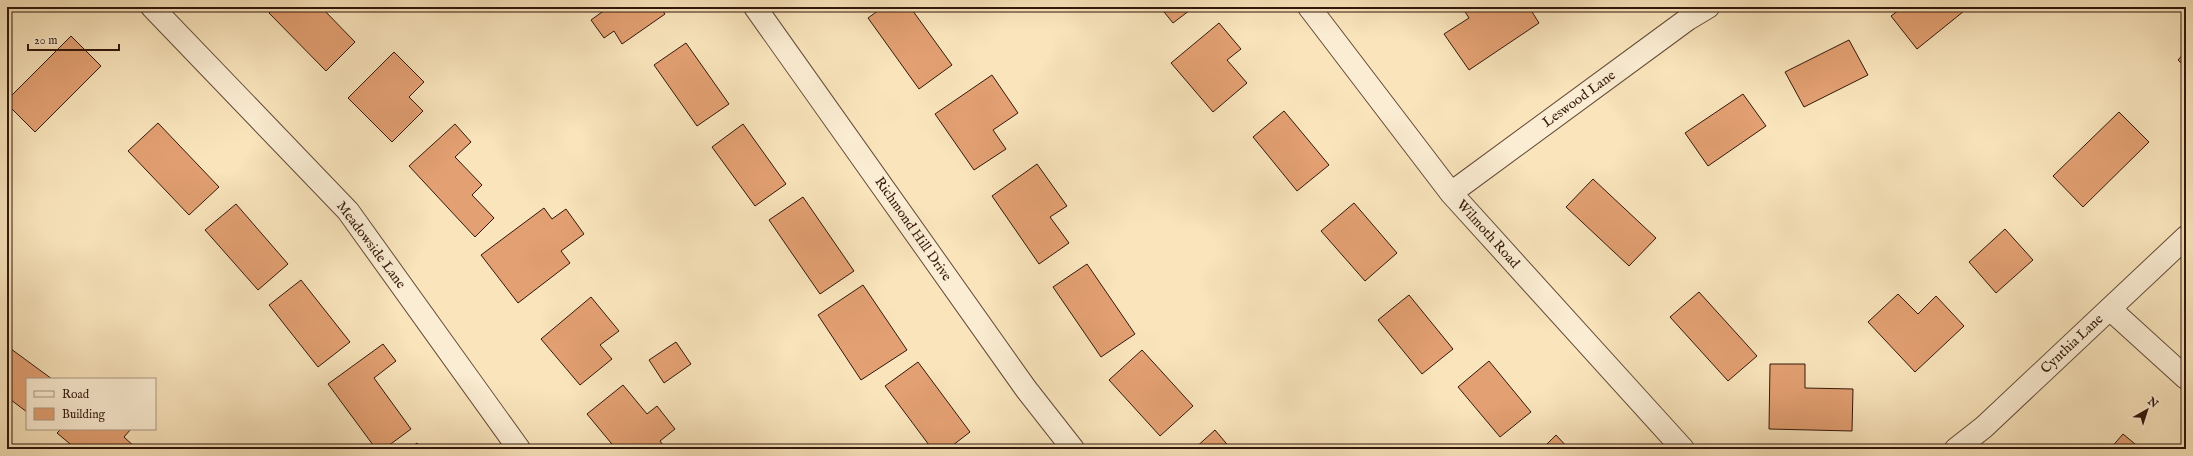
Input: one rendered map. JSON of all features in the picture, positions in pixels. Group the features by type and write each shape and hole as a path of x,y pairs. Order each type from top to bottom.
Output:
{"street":[{"name":"Meadowside Lane","path":"152,7 348,211 519,449"},
{"name":"Richmond Hill Drive","path":"755,7 1026,389 1073,449"},
{"name":"Wilmoth Road","path":"1309,7 1451,193 1683,449"},
{"name":"Leswood Lane","path":"1451,193 1688,19 1708,7"},
{"name":"Cynthia Lane","path":"1956,449 1984,427 2186,237"},
{"path":"2110,309 2186,378"}],"building":[{"path":"275,7 321,7 355,42 326,71 269,13"},
{"path":"609,7 660,7 665,14 622,44 614,31 604,38 591,20"},
{"path":"883,7 910,7 952,65 919,89 868,18"},
{"path":"1160,7 1194,7 1173,23"},
{"path":"1462,7 1529,7 1539,23 1469,70 1444,34 1469,18"},
{"path":"1903,7 1969,7 1917,49 1891,16"},
{"path":"1219,23 1241,49 1227,60 1247,83 1213,112 1171,63"},
{"path":"71,36 101,66 35,132 7,104 7,100"},
{"path":"1849,40 1868,75 1804,107 1785,72"},
{"path":"686,43 729,104 697,126 654,65"},
{"path":"2186,51 2186,68 2178,60"},
{"path":"394,52 424,82 409,97 423,111 392,142 348,98"},
{"path":"992,75 1018,113 993,130 1006,149 974,170 935,114"},
{"path":"1743,94 1766,126 1708,166 1685,133"},
{"path":"1284,111 1329,165 1297,191 1253,137"},
{"path":"2119,112 2149,142 2083,207 2053,176"},
{"path":"158,123 219,187 189,215 128,151"},
{"path":"455,124 471,142 455,157 482,185 472,195 494,218 475,237 409,166"},
{"path":"743,124 786,184 755,206 712,147"},
{"path":"1037,164 1067,206 1050,217 1069,243 1039,264 992,196"},
{"path":"1593,179 1656,238 1629,266 1566,207"},
{"path":"803,197 854,271 820,294 769,220"},
{"path":"1354,203 1397,253 1365,281 1321,231"},
{"path":"236,204 288,264 258,290 205,230"},
{"path":"544,208 552,219 566,209 584,234 561,251 570,263 518,303 481,255"},
{"path":"2005,229 2033,260 1996,293 1969,262"},
{"path":"1087,264 1135,334 1101,357 1053,287"},
{"path":"301,280 350,342 318,367 269,305"},
{"path":"863,285 907,350 861,380 818,315"},
{"path":"1699,292 1757,356 1728,381 1670,317"},
{"path":"1898,294 1918,314 1936,296 1964,326 1915,372 1868,322"},
{"path":"1409,295 1453,349 1422,374 1378,320"},
{"path":"591,297 619,331 600,345 612,359 580,385 541,339"},
{"path":"676,342 691,364 664,383 649,360"},
{"path":"383,344 396,361 374,378 411,429 384,449 376,449 328,384"},
{"path":"7,346 51,378 26,378 26,411 7,397"},
{"path":"1142,350 1193,406 1160,436 1109,380"},
{"path":"1489,361 1531,412 1500,437 1458,387"},
{"path":"918,362 970,432 948,449 932,449 885,386"},
{"path":"1770,364 1805,364 1805,388 1853,389 1852,431 1769,429"},
{"path":"623,385 647,414 657,406 675,429 660,441 666,449 616,449 587,414"},
{"path":"60,430 130,430 124,437 137,449 76,449 57,433"},
{"path":"1215,430 1231,449 1194,449"},
{"path":"2123,434 2141,449 2110,449"},
{"path":"1556,435 1569,449 1542,449"},
{"path":"417,443 421,449 409,449"}]}
